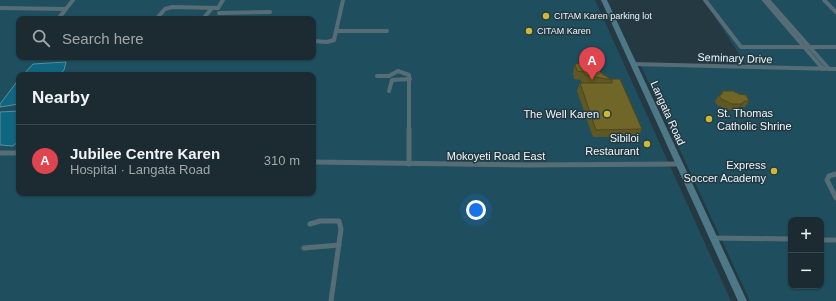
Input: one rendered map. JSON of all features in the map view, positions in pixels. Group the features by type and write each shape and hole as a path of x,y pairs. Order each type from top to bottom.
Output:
{"main road":[{"name":"Langata Road","path":"604,0 743,301"}],"street":[{"path":"60,16 73,0"},
{"path":"220,16 218,8 223,0"},
{"path":"316,41 327,42 334,40 343,0"},
{"path":"705,0 739,46 745,48 836,47"},
{"path":"764,0 823,69"},
{"path":"768,0 830,69"},
{"path":"824,0 836,12"},
{"path":"159,16 165,9 172,7 218,8"},
{"path":"0,8 65,9"},
{"path":"205,16 212,8"},
{"path":"219,13 270,12"},
{"path":"336,31 388,31"},
{"name":"Seminary Drive","path":"633,64 836,69"},
{"path":"377,76 389,76 400,71 408,75 410,79 409,164"},
{"path":"389,91 392,80 410,79"},
{"path":"0,153 16,153"},
{"name":"Mokoyeti Road East","path":"316,162 528,165 679,164"},
{"path":"836,174 829,176 827,180 836,198"},
{"path":"310,224 327,220 339,221 341,229 331,301"},
{"path":"714,238 788,239"},
{"path":"824,240 836,240"},
{"path":"304,248 339,246"}],"shaded area":[{"path":"0,0 595,0 731,301 0,301"},
{"path":"704,0 836,0 836,301 750,301 641,66 746,65"},
{"path":"66,62 62,72 26,72 33,64"},
{"path":"16,83 16,104 0,107 0,104"},
{"path":"16,111 16,144 13,146 0,145 0,112"}],"building":[{"path":"589,52 599,52 597,60 601,73 612,80 585,75 584,72 577,71 575,64 581,63 581,59 588,57"},
{"name":"The Well Karen","path":"612,79 620,79 642,129 596,130 580,83 612,83"},
{"path":"723,91 733,91 746,95 749,101 745,101 741,104 732,104 721,99 719,95 721,95"}],"place":[{"name":"CITAM Karen parking lot","path":"546,16"},
{"name":"CITAM Karen","path":"529,31"},
{"name":"Jubilee Centre Karen","path":"592,80"},
{"name":"The Well Karen","path":"607,114"},
{"name":"St. Thomas Catholic Shrine","path":"709,119"},
{"name":"Sibiloi Restaurant","path":"647,144"},
{"name":"Express Soccer Academy","path":"774,171"}]}
